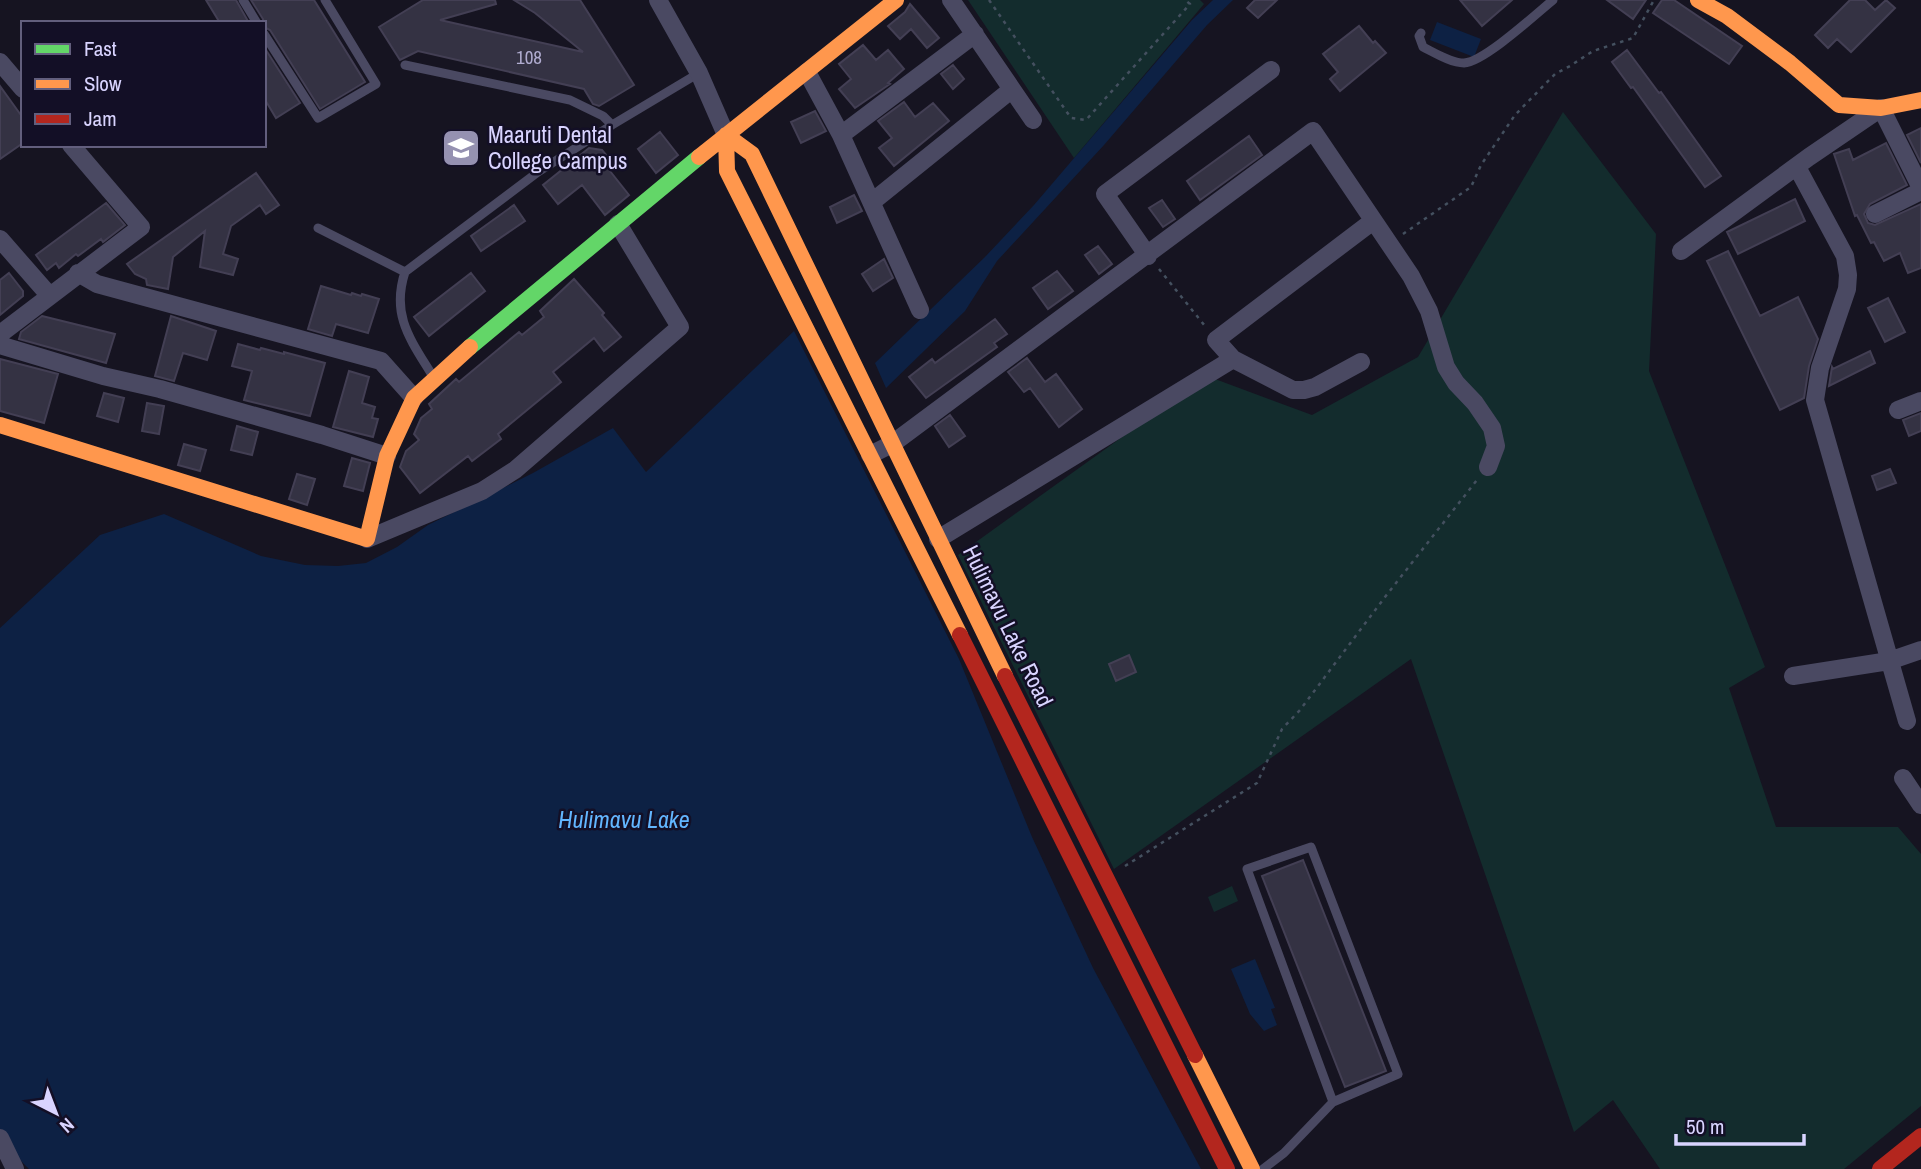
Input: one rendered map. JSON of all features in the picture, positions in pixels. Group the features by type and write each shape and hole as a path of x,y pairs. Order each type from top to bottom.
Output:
{"main road":[{"path":"0,425 367,539 387,456 414,398 434,378 726,135 897,0"},
{"path":"1698,0 1727,16 1839,105 1881,108 1921,100"},
{"name":"Hulimavu Lake Road","path":"726,135 752,154 938,539 1252,1169"},
{"name":"Hulimavu Lake Road","path":"726,135 727,171 1227,1169"},
{"path":"1880,1169 1921,1136"}],"street":[{"name":"Hulimavu Lake Road","path":"658,0 699,73 726,135"},
{"path":"951,0 1033,120"},
{"path":"841,135 975,34"},
{"path":"0,62 21,87"},
{"path":"1148,256 1105,194 1271,70"},
{"path":"807,72 841,135 920,310"},
{"path":"872,202 1012,90"},
{"path":"1681,251 1881,108 1921,190 1875,214"},
{"path":"870,454 892,444 1313,131 1411,276 1429,311 1446,368 1492,428 1496,446 1488,467"},
{"path":"0,334 141,227 73,147"},
{"path":"1797,167 1845,256 1847,289 1820,368 1815,400 1907,721"},
{"path":"1361,362 1304,390 1293,390 1233,359 1216,340 1373,221"},
{"path":"367,539 482,491 515,470 680,327 618,224"},
{"path":"0,239 49,295"},
{"path":"78,273 97,284 381,361 414,398"},
{"path":"0,345 103,376 160,389 322,435 387,456"},
{"path":"938,539 1233,359"},
{"path":"1898,410 1921,401"},
{"path":"1793,676 1889,661 1921,650"},
{"path":"1903,778 1921,805"},
{"path":"0,1138 15,1169"}],"lane":[{"path":"243,0 256,21"},
{"path":"266,37 317,118 376,84 325,0"},
{"path":"1421,33 1419,36 1423,47 1442,57 1465,63 1486,54 1553,0"},
{"path":"405,65 570,100 603,116 612,125"},
{"path":"434,378 401,317 399,298 405,272 538,172 699,73"},
{"path":"318,228 405,272"},
{"path":"1263,1169 1284,1153 1333,1102 1398,1074 1311,847 1247,869 1333,1102"}],"path":[{"path":"989,0 1072,118 1086,120 1189,4 1185,0"},
{"path":"1388,243 1471,187 1481,165 1515,115 1555,74 1593,51 1633,38 1654,0"},
{"path":"1148,256 1216,340"},
{"path":"1106,878 1257,783 1282,729 1300,710 1488,467"}],"green space":[{"path":"968,0 1200,0 1204,4 1074,158"},
{"path":"1563,112 1656,234 1649,371 1765,667 1729,688 1776,827 1898,827 1921,854 1921,1106 1844,1169 1660,1169 1613,1100 1574,1132 1411,659 1114,869 958,555 1207,376 1312,415 1418,357"},
{"path":"1232,886 1238,901 1214,912 1208,897"}],"water":[{"path":"1213,0 1233,0 1207,25 1104,145 997,261 965,311 886,388 875,363 985,257 1034,205 1192,20"},
{"path":"1437,22 1481,39 1474,57 1430,40"},
{"name":"Hulimavu Lake","path":"794,331 959,659 1032,837 1093,968 1201,1169 29,1169 0,1140 0,628 100,535 164,514 261,556 305,565 338,566 366,563 397,547 428,525 533,473 613,428 646,472"},
{"path":"1255,959 1275,1008 1271,1009 1277,1025 1264,1031 1250,1014 1231,969"}],"building":[{"path":"206,0 236,0 248,21 219,21"},
{"path":"251,0 314,0 365,82 320,109 270,30 266,28 266,21"},
{"path":"423,0 495,0 496,4 440,20 583,52 535,13 514,0 580,0 634,85 599,106 593,104 584,89 418,51 400,60 379,27"},
{"path":"1255,0 1277,0 1258,18 1247,8"},
{"path":"1460,0 1512,0 1482,26"},
{"path":"1607,0 1646,0 1633,19"},
{"path":"1662,0 1674,0 1742,46 1729,64 1653,13"},
{"path":"1850,0 1865,0 1875,10 1886,0 1895,8 1851,52 1837,39 1828,48 1815,35"},
{"path":"910,4 939,38 927,48 911,29 900,39 888,26 905,12"},
{"path":"1359,26 1373,43 1375,41 1386,53 1340,91 1330,79 1338,72 1323,54"},
{"path":"863,45 876,60 888,50 904,69 888,83 890,84 855,108 839,89 851,79 839,64"},
{"path":"266,50 300,103 276,118 266,101"},
{"path":"1627,50 1659,93 1661,92 1721,176 1705,187 1612,62"},
{"path":"953,65 964,79 953,89 941,74"},
{"path":"0,86 21,115 21,144 0,159"},
{"path":"904,102 915,117 933,103 949,121 894,166 879,148 892,138 878,121"},
{"path":"815,111 826,131 801,143 791,122"},
{"path":"1921,128 1921,163 1907,135"},
{"path":"660,132 678,155 656,173 638,149"},
{"path":"1249,136 1262,155 1200,200 1187,181"},
{"path":"1886,143 1907,185 1870,204 1864,214 1868,223 1875,225 1921,204 1921,268 1908,273 1900,253 1884,261 1874,242 1871,243 1857,215 1855,216 1834,154 1849,149 1853,160"},
{"path":"589,148 602,150 612,162 606,166 629,195 605,215 582,185 558,204 543,185"},
{"path":"256,173 279,205 266,214 260,205 231,226 223,254 238,259 233,275 200,267 205,231 173,257 168,289 147,285 146,279 135,274 127,264"},
{"path":"854,195 862,211 837,223 830,207"},
{"path":"1795,199 1805,221 1738,254 1727,232"},
{"path":"1162,200 1175,219 1163,227 1149,208"},
{"path":"106,203 125,225 103,242 101,239 78,256 76,254 59,268 56,263 47,270 36,255"},
{"path":"514,205 525,221 481,251 471,236"},
{"path":"1098,246 1112,264 1099,274 1085,255"},
{"path":"1728,251 1760,316 1798,297 1818,339 1809,366 1804,398 1780,410 1707,261"},
{"path":"884,259 893,278 873,291 862,274"},
{"path":"1057,271 1073,291 1048,309 1033,288"},
{"path":"9,273 23,291 23,296 0,315 0,280"},
{"path":"471,273 485,291 429,336 414,317"},
{"path":"574,279 621,337 604,351 594,338 553,372 561,382 498,434 501,439 472,461 468,456 420,493 400,467 406,451 419,440 414,434 421,418 432,409 429,404 456,379 459,382 519,332 522,335 544,317 540,311"},
{"path":"321,286 351,295 362,294 379,299 368,333 336,324 332,336 308,329"},
{"path":"1888,298 1905,332 1885,342 1868,308"},
{"path":"42,316 115,334 106,363 19,339 21,332"},
{"path":"171,316 216,331 207,360 183,353 174,381 155,376"},
{"path":"995,319 1007,334 994,343 997,347 926,398 909,377 932,359 935,363"},
{"path":"238,344 325,363 310,416 244,400 252,371 232,366"},
{"path":"1870,351 1875,363 1829,386 1832,367 1833,369"},
{"path":"1027,358 1045,382 1056,374 1082,409 1059,427 1030,388 1024,392 1008,372"},
{"path":"0,359 58,374 44,423 0,411"},
{"path":"349,371 369,377 362,403 375,407 372,418 378,419 373,437 333,427"},
{"path":"104,393 124,398 118,422 97,416"},
{"path":"147,403 164,406 159,434 142,431"},
{"path":"1921,413 1921,431 1909,436 1903,420"},
{"path":"950,415 965,436 949,447 935,426"},
{"path":"237,426 258,432 252,455 231,450"},
{"path":"184,444 206,450 200,471 178,465"},
{"path":"352,458 370,463 363,491 344,486"},
{"path":"1890,469 1896,483 1877,490 1872,476"},
{"path":"297,474 315,479 307,505 289,499"},
{"path":"1129,655 1136,672 1116,681 1109,664"},
{"path":"1303,860 1386,1071 1345,1087 1262,876"}],"traffic: fast":[{"path":"470,347 699,157"}],"traffic: slow":[{"path":"699,157 896,0"},
{"path":"1698,0 1727,16 1790,63 1839,105 1881,108 1921,100"},
{"path":"726,135 752,154 1005,676"},
{"path":"726,135 727,171 960,635"},
{"path":"0,425 367,539 387,456 414,398 470,347"},
{"path":"1195,1055 1252,1169"}],"traffic: jam":[{"path":"960,635 1227,1169"},
{"path":"1005,676 1195,1055"},
{"path":"1880,1169 1921,1136"}],"place":[{"name":"Maaruti Dental College Campus","path":"461,148"}]}
